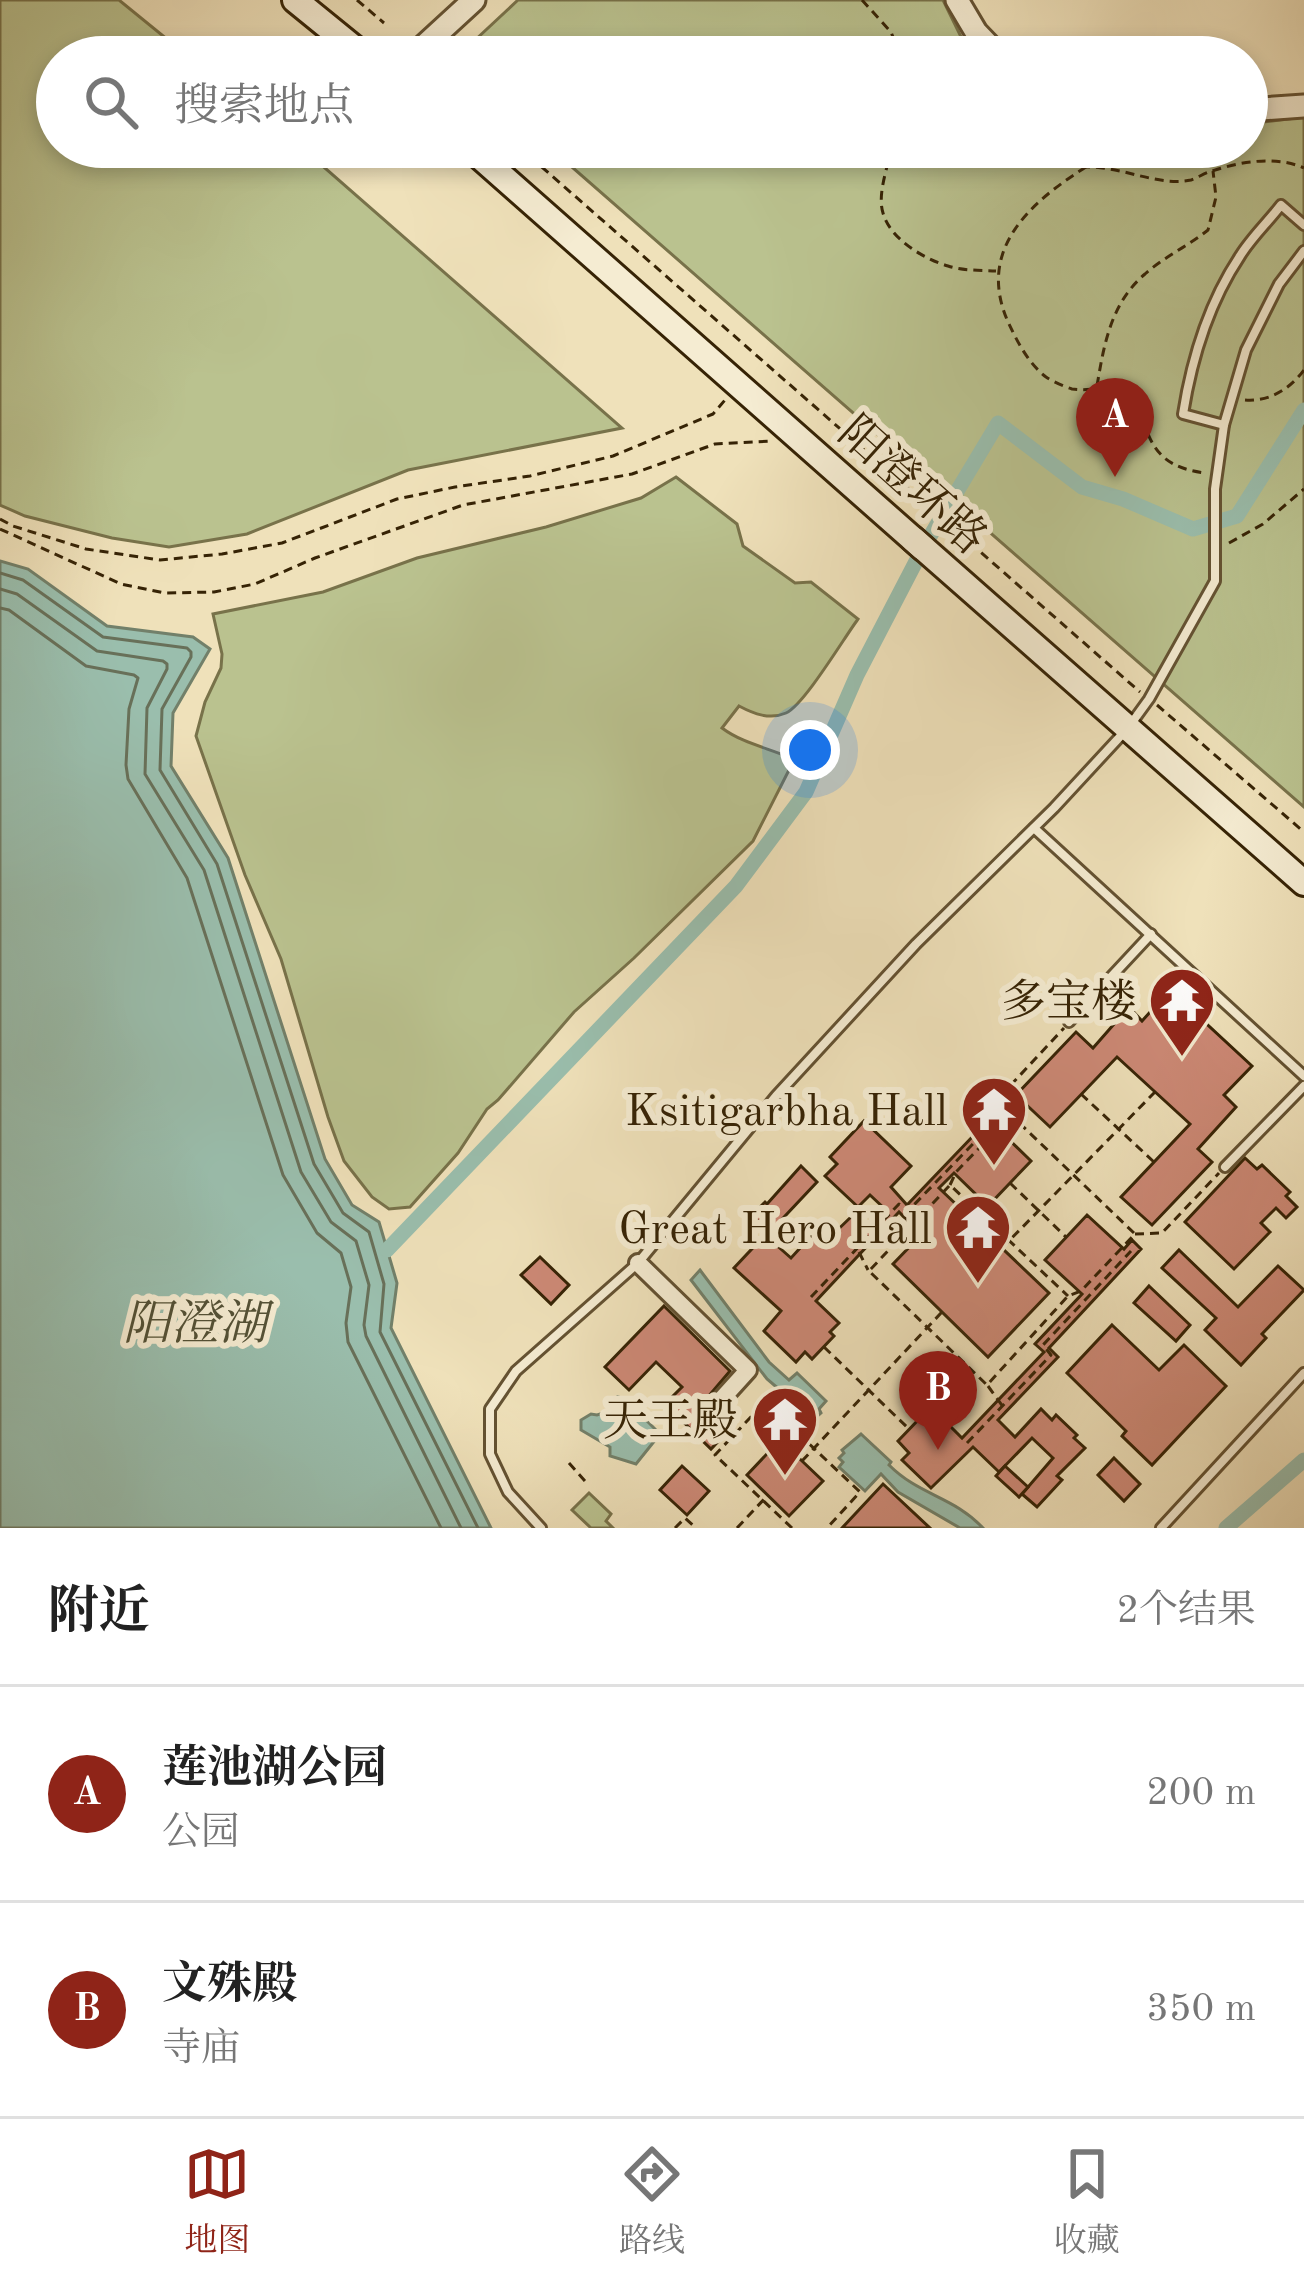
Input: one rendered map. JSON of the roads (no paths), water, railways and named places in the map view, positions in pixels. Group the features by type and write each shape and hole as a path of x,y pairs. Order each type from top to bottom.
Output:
{"main road":[{"path":"295,0 339,36"},
{"name":"阳澄环路","path":"493,168 1304,883"}],"street":[{"path":"435,36 474,0"},
{"path":"957,0 980,36"},
{"path":"1268,109 1304,106"},
{"path":"638,1263 748,1370 719,1402"}],"lane":[{"path":"1224,425 1184,414 1191,365 1214,300 1241,253 1281,205 1304,225"},
{"path":"541,1528 508,1492 490,1454 490,1409 516,1371 638,1263 776,1096 916,944 1129,728 1215,581 1217,474 1231,399 1246,350 1279,284 1304,251"},
{"path":"1034,828 1304,1076"},
{"path":"1069,1022 1150,934"},
{"path":"1225,1168 1304,1086"},
{"path":"1161,1528 1304,1373"}],"water":[{"name":"阳澄湖","path":"0,561 28,569 107,626 193,637 210,649 173,713 171,766 228,858 325,1159 352,1205 379,1222 397,1283 391,1328 491,1528 0,1528"},
{"path":"700,1270 769,1362 789,1380 797,1373 826,1401 811,1422 796,1424 771,1401 780,1390 691,1280"},
{"path":"618,1397 632,1401 660,1434 636,1464 610,1456 610,1447 581,1430 581,1420 591,1414 617,1409"},
{"path":"861,1434 901,1475 983,1528 960,1528 898,1492 881,1474 865,1491 839,1467 842,1450"}],"waterway":[{"path":"387,1250 736,886 806,792 857,675 923,548 998,423 1082,487 1193,529 1237,516 1304,410"},
{"path":"1226,1528 1304,1460"}],"place":[{"name":"莲池湖公园","path":"1115,477"},
{"name":"多宝楼","path":"1182,1059"},
{"name":"Ksitigarbha Hall","path":"994,1168"},
{"name":"Great Hero Hall","path":"978,1286"},
{"name":"文殊殿","path":"938,1450"},
{"name":"天王殿","path":"785,1478"}]}
